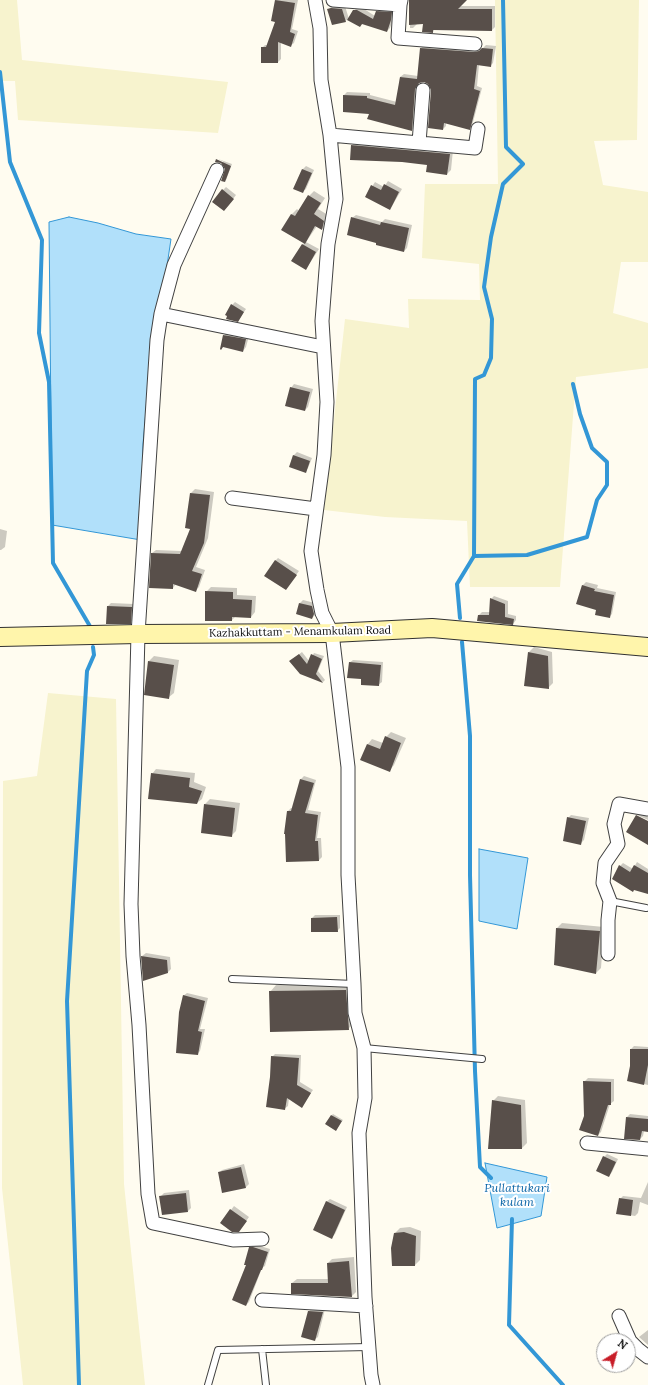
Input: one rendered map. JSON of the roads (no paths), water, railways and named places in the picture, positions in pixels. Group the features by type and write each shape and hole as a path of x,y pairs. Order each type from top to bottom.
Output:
{"main road":[{"name":"Kazhakkuttam - Menamkulam Road","path":"0,637 138,634 332,634 432,628 648,647"}],"street":[{"path":"315,0 320,28 321,80 330,135 336,199 328,244 322,321 327,402 324,455 311,551 322,613 332,634 348,767 348,875 354,984 356,1013 364,1048 365,1098 359,1133 366,1306 373,1385"},
{"path":"333,0 400,3 398,38 475,44"},
{"path":"419,143 423,90"},
{"path":"330,135 475,148 478,129"},
{"path":"217,170 174,265 161,314 156,348 138,634 131,904 133,956 139,1024 148,1194 153,1223 233,1240 262,1239"},
{"path":"161,314 323,347"},
{"path":"232,498 316,509"},
{"path":"608,954 608,920 610,901 603,883 605,864 618,844 614,824 619,804 648,809"},
{"path":"587,1143 648,1149"},
{"path":"262,1300 366,1306"},
{"path":"619,1316 630,1341 648,1356"}],"lane":[{"path":"610,901 646,908"},
{"path":"232,979 354,984"},
{"path":"364,1048 482,1059"},
{"path":"208,1385 218,1350 369,1346"},
{"path":"262,1349 266,1385"}],"water":[{"path":"69,217 98,223 136,234 171,239 147,400 143,444 141,540 52,525 49,222"},
{"path":"479,849 528,858 517,929 479,921"},
{"name":"Pullattukari kulam","path":"485,1163 547,1177 541,1216 497,1228"}],"waterway":[{"path":"503,0 506,147 523,164 503,184 491,237 484,287 492,319 491,358 484,375 475,379 474,556 527,555 587,537 597,500 607,485 607,462 592,448 580,414 573,384"},
{"path":"0,72 10,162 42,240 39,333 49,382 53,563 91,628"},
{"path":"460,618 457,584 474,556"},
{"path":"462,642 470,736 470,875 475,1071 480,1167 491,1178"},
{"path":"79,1385 67,1001 87,671 94,655 93,647"},
{"path":"512,1219 509,1325 563,1385"}]}
